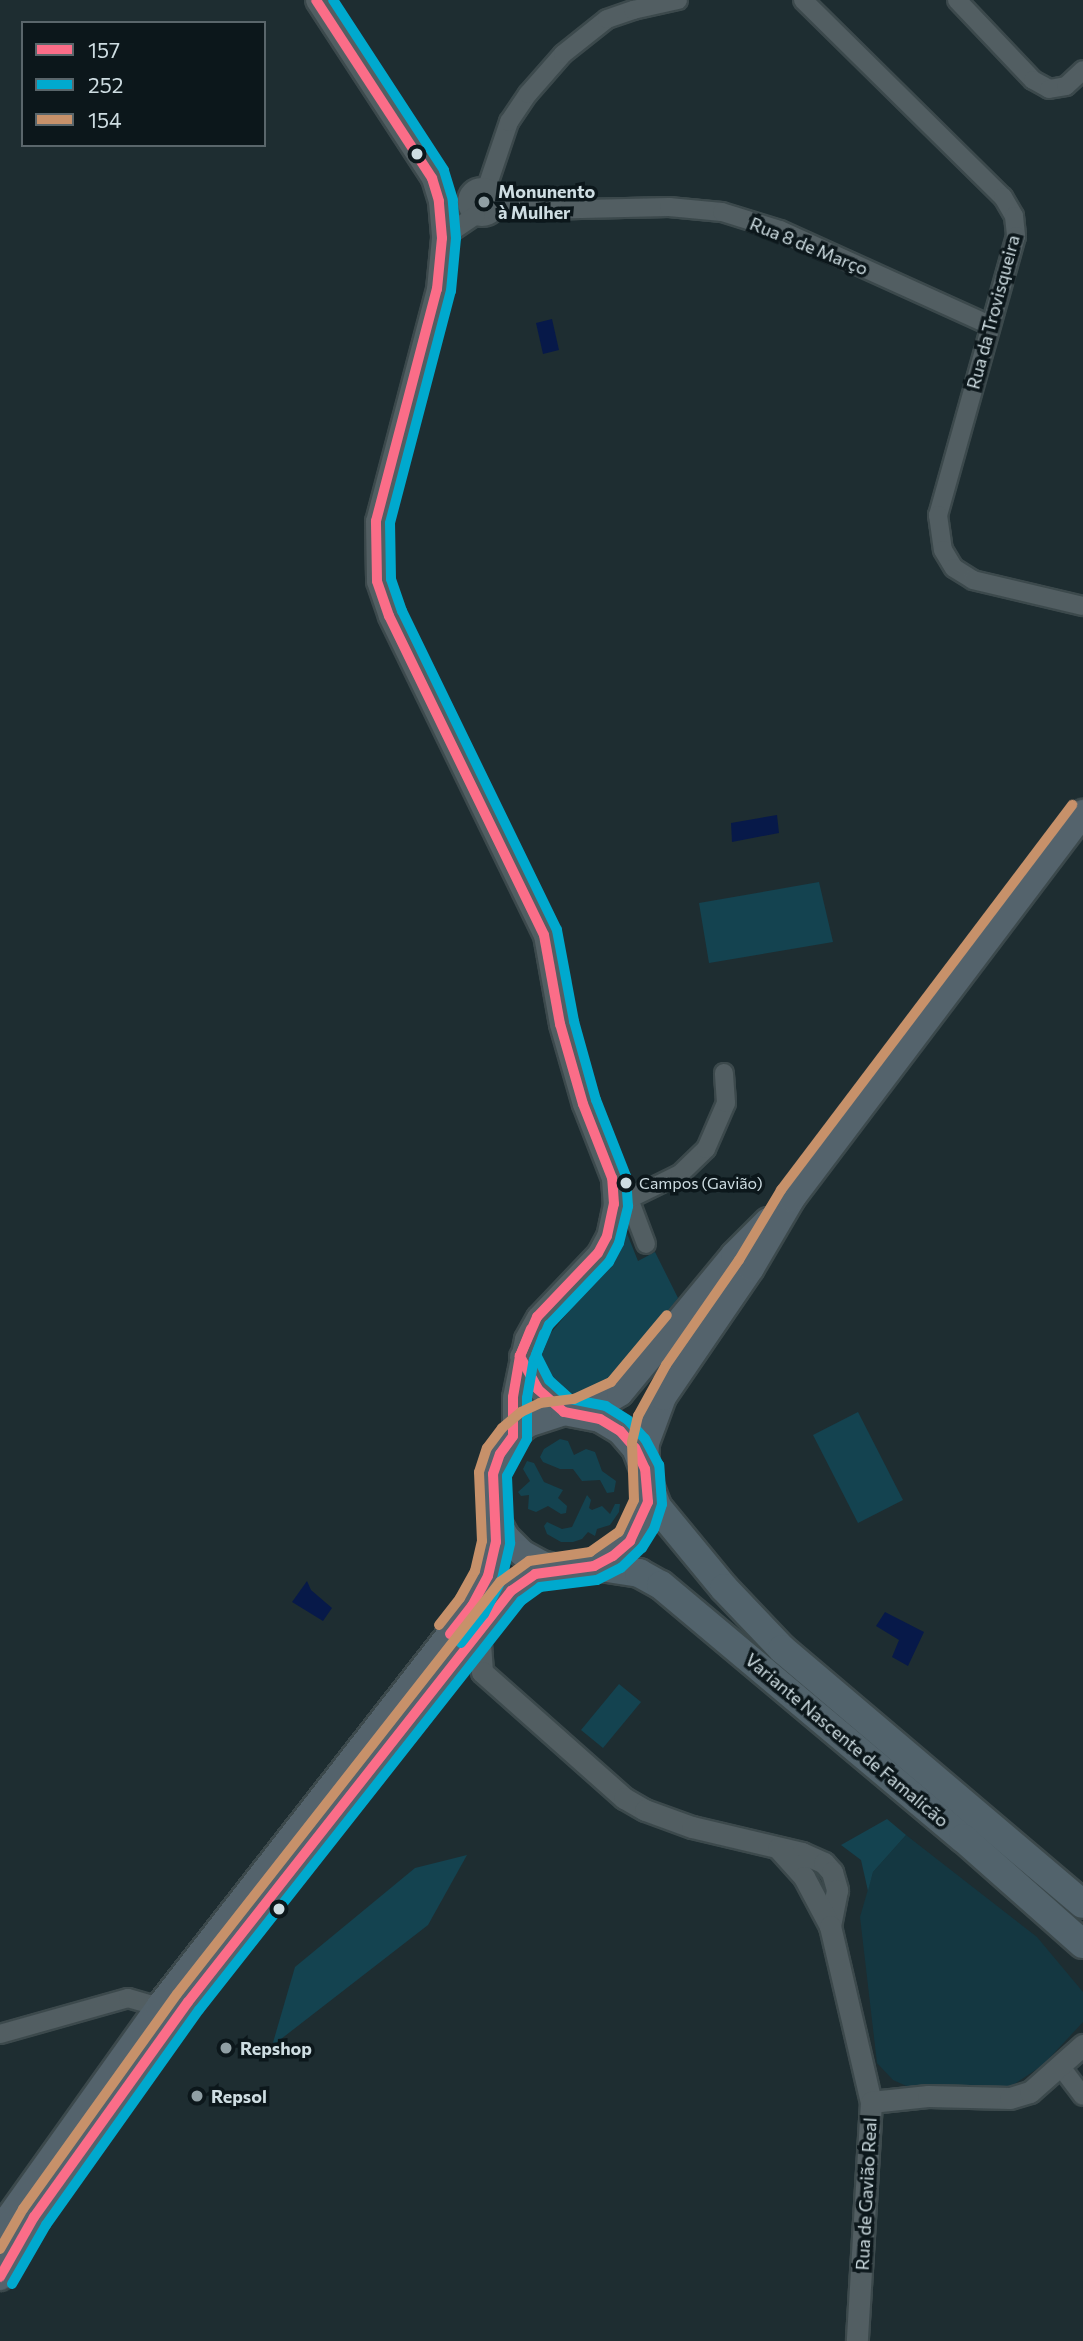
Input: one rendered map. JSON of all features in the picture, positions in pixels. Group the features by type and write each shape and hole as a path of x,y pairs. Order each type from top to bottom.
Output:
{"highway":[{"name":"Variante Nascente de Famalicão","path":"646,1475 658,1508 724,1588 782,1649 1083,1904"},
{"name":"Variante Nascente de Famalicão","path":"594,1566 639,1573 662,1585 963,1838 1083,1944"}],"main road":[{"path":"0,2277 34,2217 188,2002 480,1629 522,1581 535,1574 594,1566 614,1556 630,1541 641,1523 648,1502 646,1443 663,1397 751,1268 792,1198 1083,814"},
{"path":"0,2230 159,2007 472,1606 488,1576 496,1542 491,1496 493,1474 500,1454 513,1436 527,1424 600,1405 620,1393 734,1255 792,1198"},
{"path":"570,1413 600,1419 620,1430 635,1448 646,1475"},
{"path":"495,1517 506,1537 522,1553 542,1564 564,1569"}],"street":[{"path":"485,213 467,204 479,189 509,122 528,94 563,54 607,19 633,5 678,0"},
{"name":"Rua da Trovisqueira","path":"803,0 1003,197 1014,216 1016,236 938,515 943,550 954,568 973,580 1083,606"},
{"path":"957,0 1033,80 1049,89 1066,86 1083,69"},
{"path":"320,7 427,170 439,201 442,238 437,289 376,521 377,581 389,616 544,935 564,1037 583,1104 622,1202 646,1244"},
{"path":"439,201 479,189 496,197 485,213 442,238"},
{"name":"Rua 8 de Março","path":"485,213 669,207 722,212 780,230 989,325"},
{"path":"513,1436 513,1397 520,1356 537,1317 598,1253 622,1202 680,1174 706,1149 726,1103 724,1073"},
{"path":"520,1356 538,1389 570,1413"},
{"path":"480,1629 482,1672 624,1798 645,1810 692,1827 802,1853 824,1863"},
{"path":"442,1678 482,1672"},
{"name":"Rua de Gavião Real","path":"778,1848 804,1877 830,1926 871,2102 857,2341"},
{"path":"804,1877 810,1868 824,1863"},
{"name":"Rua de Gavião Real","path":"824,1863 837,1883 837,1902 830,1926"},
{"path":"0,2034 128,1998 159,2007"},
{"path":"871,2102 928,2096 1010,2098 1030,2092 1083,2045"},
{"path":"1061,2067 1083,2096"}],"shaded area":[{"path":"819,882 833,942 709,963 699,903"},
{"path":"626,1231 638,1261 655,1252 678,1298 608,1389 557,1397 546,1386 537,1368 540,1346 615,1256"},
{"path":"858,1412 903,1500 858,1523 813,1435"},
{"path":"560,1439 568,1441 574,1455 586,1449 595,1452 602,1471 616,1481 614,1492 607,1493 600,1480 582,1481 573,1469 560,1469 543,1462 540,1457 544,1449"},
{"path":"527,1461 534,1463 544,1482 563,1490 558,1498 567,1506 566,1513 561,1514 548,1506 536,1512 528,1509 529,1495 521,1496 518,1492 530,1481 523,1469"},
{"path":"587,1495 591,1500 589,1508 592,1510 602,1506 610,1514 615,1504 620,1504 619,1512 610,1525 597,1529 595,1536 588,1532 582,1539 573,1542 561,1542 547,1534 544,1526 547,1522 562,1529 572,1527"},
{"path":"619,1684 641,1702 603,1748 581,1730"},
{"path":"887,1819 906,1835 873,1872 868,1891 861,1860 841,1845"},
{"path":"906,1835 1037,1937 1083,1992 1083,2022 1043,2065 1013,2085 983,2091 920,2092 893,2080 877,2063 860,1917 873,1872"},
{"path":"467,1855 428,1925 272,2046 295,1967 415,1868"}],"water":[{"path":"552,319 559,350 543,354 536,323"},
{"path":"777,815 779,833 732,842 731,823"},
{"path":"307,1581 311,1590 332,1608 323,1621 292,1602"},
{"path":"885,1612 924,1632 908,1666 892,1657 899,1640 876,1626"}],"transit line":[{"name":"157","path":"0,2277 34,2217 188,2002 511,1591 535,1574 594,1566 613,1556 630,1541 648,1502 645,1469 635,1448 620,1431 600,1419 564,1412 538,1389 520,1356 537,1317 598,1253 607,1236 614,1204 612,1178 583,1104 560,1024 544,935 389,616 377,581 376,521 437,289 442,238 439,201 432,178 316,0"},
{"name":"252","path":"12,2284 46,2225 199,2010 521,1601 540,1587 597,1580 621,1568 642,1548 654,1529 662,1504 659,1465 645,1439 628,1420 606,1406 570,1399 549,1380 536,1355 549,1325 609,1262 619,1243 628,1206 626,1176 596,1100 574,1021 557,930 402,611 391,579 390,523 451,291 456,238 453,200 444,170 333,0"},
{"name":"154","path":"0,2249 23,2209 177,1994 500,1582 529,1561 590,1552 619,1532 634,1500 632,1442 638,1416 666,1365 739,1260 781,1190 1072,805"},
{"name":"154","path":"439,1625 460,1598 475,1571 482,1541 479,1472 487,1448 502,1428 521,1412 540,1403 574,1399 611,1382 667,1315"},
{"name":"157","path":"450,1634 472,1606 488,1576 496,1542 493,1474 500,1454 513,1436 513,1397 520,1356 531,1329"},
{"name":"252","path":"461,1643 484,1614 502,1579 510,1543 507,1476 527,1439 527,1398 534,1360 544,1334"}],"place":[{"name":"Monunento à Mulher","path":"484,202"},
{"name":"Campos (Gavião)","path":"626,1183"},
{"name":"Repshop","path":"226,2048"},
{"name":"Repsol","path":"197,2096"}]}
